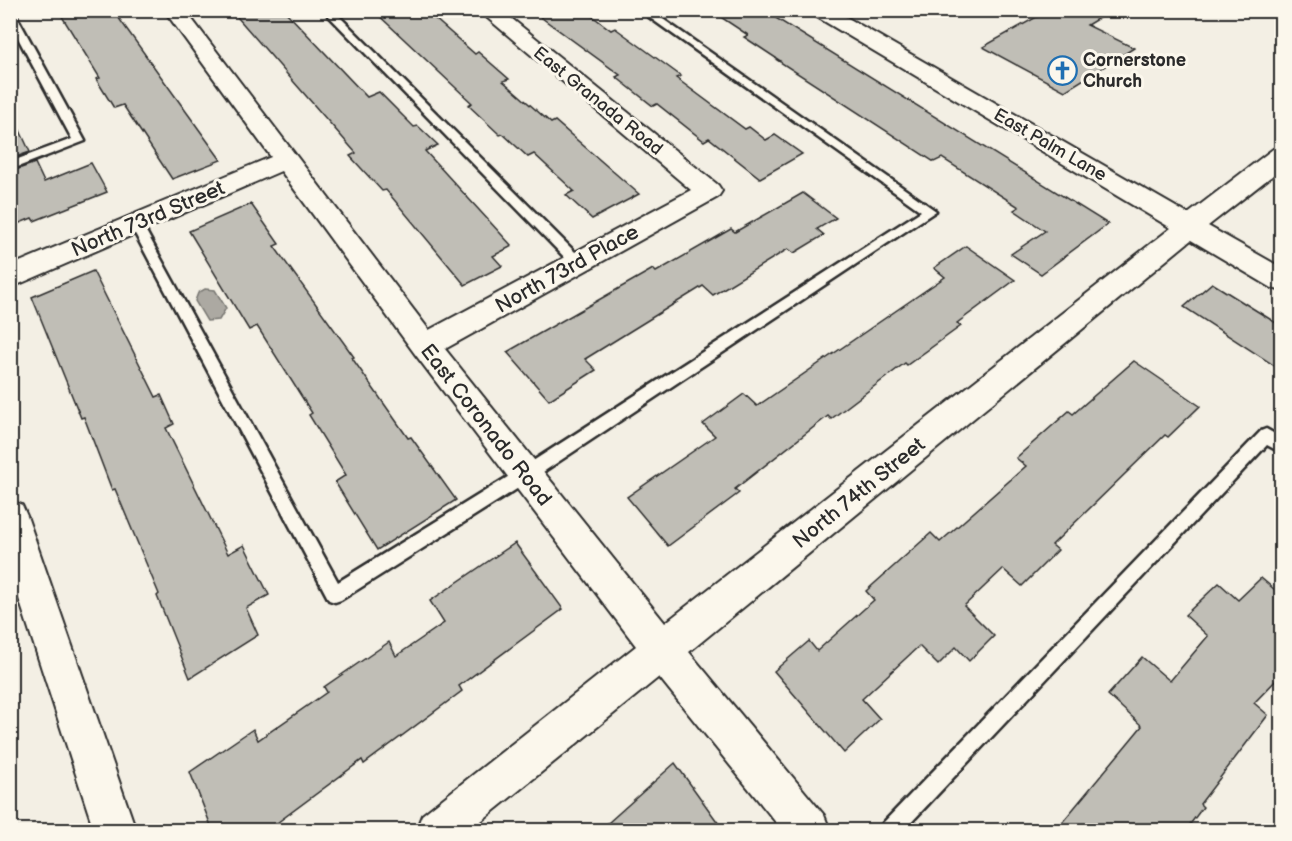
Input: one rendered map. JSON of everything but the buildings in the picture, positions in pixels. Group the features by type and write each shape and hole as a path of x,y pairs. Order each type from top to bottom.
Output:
{"street":[{"name":"East Coronado Road","path":"174,10 425,346 663,651 809,831"},
{"name":"East Granada Road","path":"488,10 709,191"},
{"name":"East Palm Lane","path":"819,10 1281,280"},
{"name":"North 73rd Street","path":"10,278 285,160"},
{"name":"North 74th Street","path":"437,831 1189,226 1279,160"},
{"name":"North 73rd Place","path":"425,346 709,191"},
{"path":"10,516 115,831"}],"lane":[{"path":"327,10 578,263"},
{"path":"136,224 335,594 525,475 930,211 643,10"},
{"path":"10,13 79,141 10,166"},
{"path":"890,831 1266,436 1281,447"}],"shaded area":[{"path":"205,289 215,290 226,308 219,320 207,321 195,301 198,293"}],"place":[{"name":"Cornerstone Church","path":"1062,70"}]}
